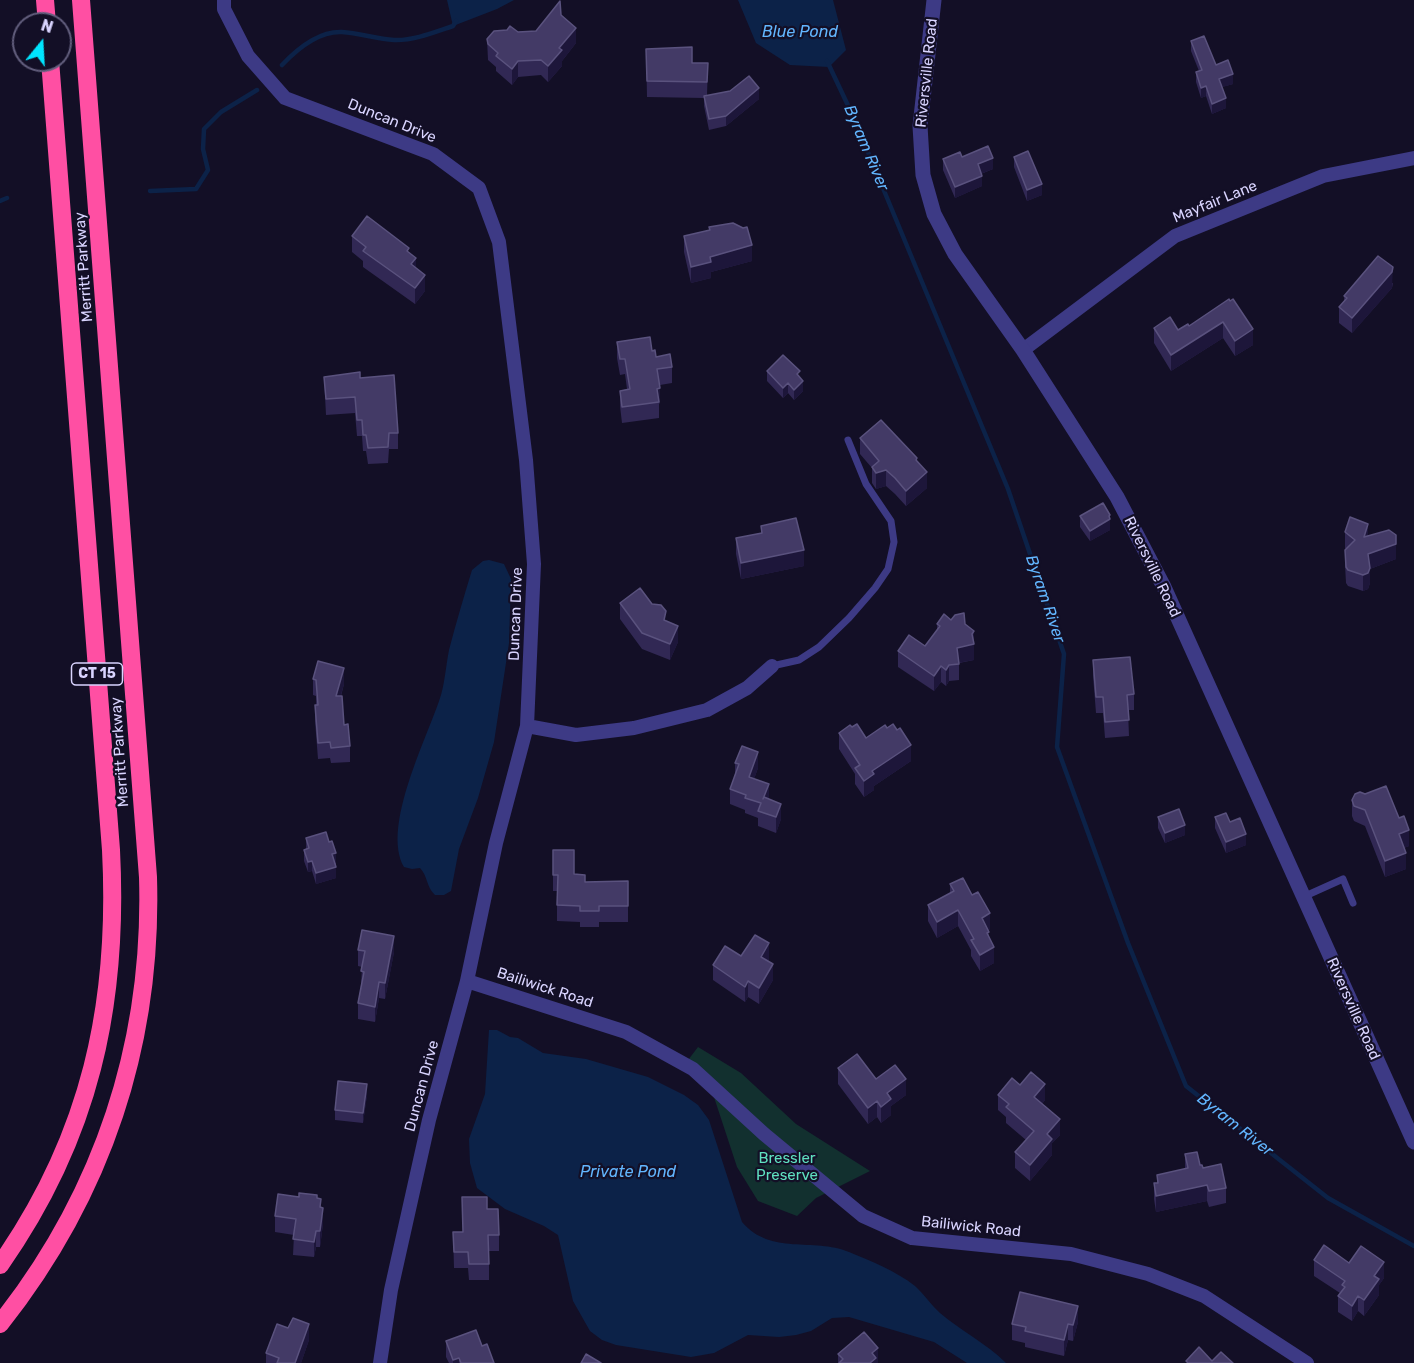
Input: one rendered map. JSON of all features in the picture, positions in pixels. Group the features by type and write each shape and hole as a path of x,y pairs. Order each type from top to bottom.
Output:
{"highway":[{"name":"Merritt Parkway","path":"0,1324 54,1248 77,1206 100,1155 132,1056 147,962 148,877 81,0"},
{"name":"Merritt Parkway","path":"0,1265 25,1227 52,1177 83,1100 103,1018 112,934 111,850 51,72"}],"street":[{"name":"Duncan Drive","path":"224,0 224,9 248,56 285,98 433,154 479,188 499,242 526,460 534,564 527,726 496,843 467,981 429,1120 390,1290 380,1363"},
{"name":"Riversville Road","path":"934,0 920,126 923,176 934,214 955,254 1023,350 1117,497 1164,587 1414,1142"},
{"name":"Mayfair Lane","path":"1023,350 1175,236 1323,176 1414,158"},
{"path":"527,726 576,735 634,728 676,718 707,710 747,688 772,666"},
{"name":"Bailiwick Road","path":"467,981 626,1032 693,1069 764,1134 863,1216 912,1238 1071,1254 1148,1274 1204,1296 1307,1363"}],"lane":[{"path":"772,666 799,660 819,647 849,618 888,569 894,542 891,521 866,484 849,440"},
{"path":"1303,897 1343,879 1353,903"}],"green space":[{"name":"Bressler Preserve","path":"698,1047 741,1073 796,1124 870,1171 816,1198 797,1216 758,1201 737,1167 711,1088 682,1068"}],"water":[{"path":"447,0 514,0 453,26"},
{"name":"Blue Pond","path":"738,0 833,0 846,50 829,67 790,65 756,43"},
{"path":"489,560 504,564 511,579 509,643 494,742 478,798 459,849 451,891 444,895 435,895 420,868 404,867 398,850 398,829 409,781 441,695 449,650 472,570 483,561"},
{"name":"Private Pond","path":"489,1030 497,1030 510,1037 518,1038 543,1053 586,1059 648,1077 684,1095 698,1105 709,1120 742,1222 753,1232 766,1239 779,1242 835,1248 892,1271 915,1286 940,1313 1006,1363 967,1363 934,1342 849,1317 832,1318 811,1331 796,1335 779,1337 748,1335 714,1353 691,1357 616,1345 602,1340 590,1331 573,1301 558,1235 544,1226 505,1209 477,1188 470,1163 469,1139 485,1094"}],"building":[{"path":"560,1 561,15 576,28 559,48 562,50 548,66 541,60 518,61 512,69 496,56 498,53 488,44 487,39 494,31 507,30 510,26 518,32 536,31"},
{"path":"1204,36 1216,65 1228,60 1233,74 1219,79 1226,98 1212,104 1206,86 1201,88 1196,72 1202,70 1191,41"},
{"path":"692,47 692,63 708,63 707,82 647,81 646,49"},
{"path":"749,76 759,88 726,116 709,119 704,96 730,91"},
{"path":"988,146 993,158 978,164 982,176 955,187 943,159 960,152 962,157"},
{"path":"1028,151 1042,184 1027,190 1014,157"},
{"path":"367,216 409,248 407,251 416,258 411,264 425,275 415,288 363,251 366,247 352,236"},
{"path":"733,223 743,228 747,227 752,245 710,257 711,262 691,267 684,236 710,230 709,227"},
{"path":"1378,256 1393,267 1392,272 1352,318 1339,307 1347,298 1344,296"},
{"path":"1229,299 1230,301 1233,299 1253,329 1235,341 1223,322 1171,355 1154,328 1170,317 1178,330 1188,324 1189,326"},
{"path":"650,337 652,351 655,350 656,357 670,354 672,367 657,369 660,388 657,389 659,402 622,407 620,391 630,389 625,359 620,359 617,342"},
{"path":"783,355 800,371 797,374 803,381 794,390 788,383 783,388 767,371"},
{"path":"360,372 360,378 394,375 398,433 389,433 388,447 368,448 366,435 363,435 362,420 357,420 355,397 326,399 324,377"},
{"path":"881,420 927,472 906,491 886,470 876,473 872,467 879,461 860,438"},
{"path":"1103,503 1110,519 1090,531 1080,516"},
{"path":"1350,517 1368,524 1364,537 1389,530 1396,535 1396,544 1368,554 1370,568 1368,573 1363,575 1348,570 1346,567 1345,550 1355,540 1345,532"},
{"path":"796,518 804,550 741,563 736,538 762,533 761,526"},
{"path":"640,588 652,604 661,605 666,611 664,620 678,626 670,644 642,633 620,603"},
{"path":"964,613 965,624 974,631 972,634 974,644 957,648 959,664 949,665 946,670 941,666 934,676 898,651 909,635 925,646 940,626 937,624 944,614 951,620 955,615"},
{"path":"1130,657 1134,694 1127,695 1129,720 1105,722 1103,697 1096,697 1093,660"},
{"path":"318,661 344,668 336,696 342,696 344,725 348,724 350,746 331,748 330,742 318,743 315,705 318,705 316,680 313,679"},
{"path":"857,724 866,738 885,725 887,728 893,724 897,730 900,728 911,745 872,771 874,774 864,781 855,768 860,765 839,733 850,725 852,727"},
{"path":"742,746 758,752 749,777 769,784 763,799 764,797 781,804 776,817 758,811 761,803 745,798 746,795 730,789 739,764 735,763"},
{"path":"1386,786 1399,818 1404,816 1409,830 1399,834 1406,853 1385,861 1365,810 1354,806 1352,800 1355,794 1360,792 1365,794"},
{"path":"1179,809 1185,825 1165,833 1158,817"},
{"path":"1226,813 1230,822 1240,818 1246,834 1226,842 1215,817"},
{"path":"326,832 336,853 332,854 336,867 316,873 312,861 308,862 304,850 309,848 306,838"},
{"path":"553,850 574,850 574,874 585,875 585,882 628,881 628,906 599,906 599,911 580,911 580,906 557,905 558,875 553,875"},
{"path":"963,878 972,895 978,892 990,913 982,918 994,947 980,955 958,910 937,922 928,905 954,891 950,884"},
{"path":"362,930 394,936 385,983 379,982 375,1007 358,1003 364,972 361,971 365,951 358,950"},
{"path":"755,935 769,943 761,957 773,964 759,988 748,981 745,987 713,965 725,946 741,956"},
{"path":"857,1054 876,1079 895,1065 906,1079 887,1093 891,1099 881,1107 877,1101 868,1108 838,1068"},
{"path":"1031,1072 1045,1084 1034,1097 1060,1119 1047,1134 1052,1139 1030,1165 1015,1152 1034,1131 1006,1107 1009,1104 998,1095 1012,1078 1020,1085"},
{"path":"338,1081 367,1084 363,1113 335,1110"},
{"path":"1197,1152 1203,1168 1221,1164 1226,1188 1209,1191 1207,1185 1156,1196 1154,1183 1158,1183 1157,1175 1188,1168 1185,1154"},
{"path":"299,1193 317,1195 317,1198 321,1199 320,1207 323,1208 320,1231 316,1231 314,1242 293,1239 296,1219 275,1216 278,1194 299,1197"},
{"path":"462,1197 487,1197 487,1209 498,1209 499,1235 488,1235 489,1264 469,1264 468,1252 454,1252 453,1232 463,1232"},
{"path":"1324,1245 1349,1263 1361,1246 1384,1262 1374,1276 1379,1279 1364,1300 1358,1296 1352,1306 1338,1296 1345,1287 1342,1285 1345,1281 1314,1260"},
{"path":"1020,1292 1078,1306 1073,1325 1068,1324 1064,1340 1025,1331 1026,1327 1012,1324"},
{"path":"293,1318 309,1324 295,1363 277,1363 279,1358 266,1353 277,1324 288,1328"},
{"path":"476,1330 482,1346 487,1344 494,1363 461,1363 459,1358 453,1360 446,1341"},
{"path":"864,1332 878,1348 872,1353 876,1358 870,1363 839,1363 843,1359 838,1354"},
{"path":"1199,1347 1212,1361 1221,1352 1233,1363 1188,1363 1186,1361"},
{"path":"586,1354 601,1363 581,1363"}],"waterway":[{"path":"282,65 302,47 325,34 342,32 401,40 424,36 453,26 456,21"},
{"name":"Byram River","path":"827,61 853,116 1008,489 1064,654 1057,747 1128,943 1186,1086 1328,1198 1414,1246"},
{"path":"150,191 196,189 208,170 203,149 204,129 221,112 257,90"},
{"path":"0,201 7,198"}]}
